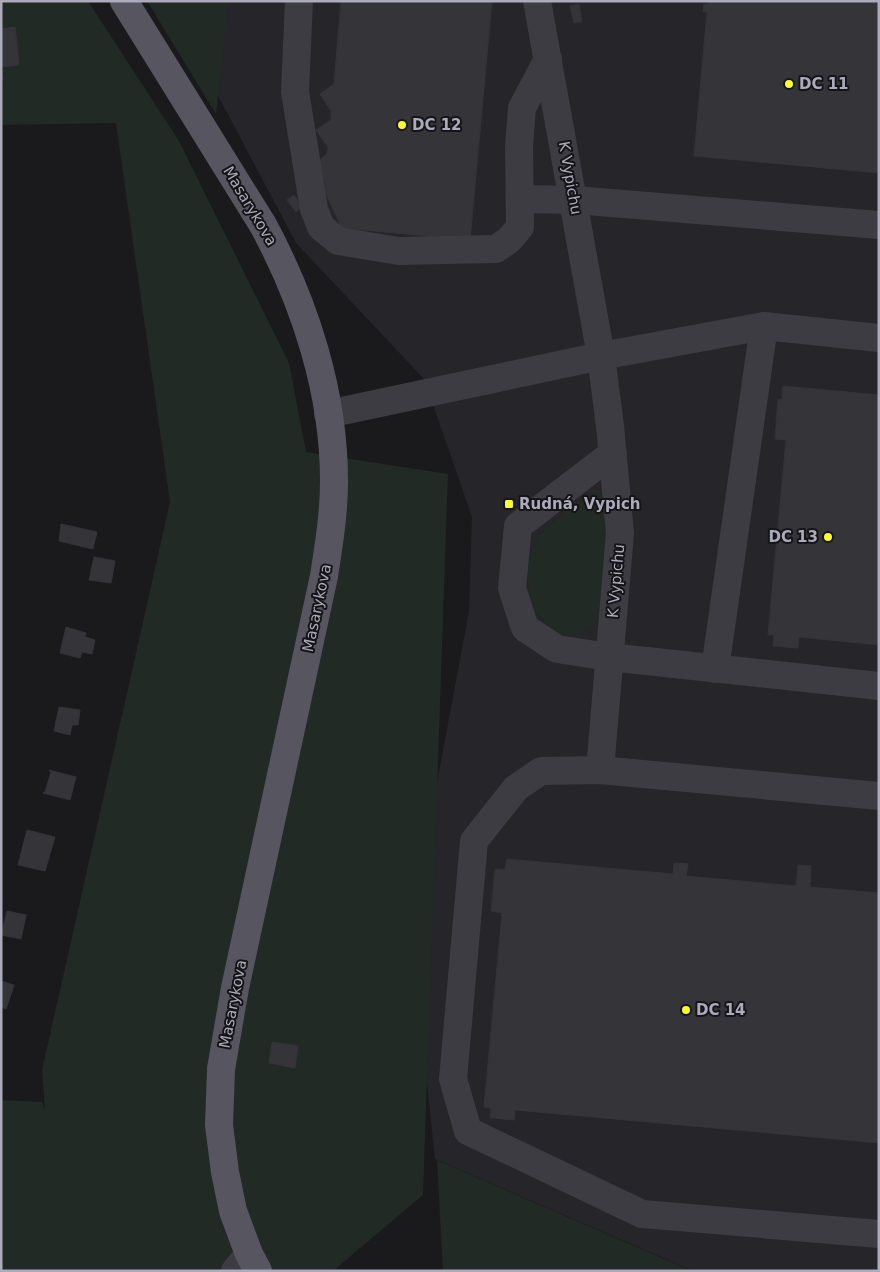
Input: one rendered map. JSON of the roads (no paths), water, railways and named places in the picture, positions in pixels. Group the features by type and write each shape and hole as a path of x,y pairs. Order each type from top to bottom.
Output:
{"main road":[{"name":"Masarykova","path":"124,1 263,225 282,260 297,296 311,338 328,414 332,448 334,482 332,529 324,576 235,988 222,1069 219,1125 225,1172 247,1265"}],"street":[{"path":"299,1 295,92 314,210 321,227 338,241 398,251 496,249 509,240 520,227 519,147 522,108 548,58"},
{"name":"K Vypichu","path":"538,1 575,200 601,356 613,453 620,533 600,770"},
{"path":"520,200 575,200 879,225"},
{"path":"328,414 601,356 764,326 879,338"},
{"path":"715,669 764,326"},
{"path":"613,453 518,526 512,588 525,628 557,649 609,657 879,686"},
{"path":"879,796 600,770 541,771 516,788 474,840 453,1079 468,1131 642,1214 879,1234"}],"place":[{"name":"DC 11","path":"789,84"},
{"name":"DC 12","path":"402,125"},
{"name":"Rudná, Vypich","path":"509,504"},
{"name":"DC 13","path":"828,537"},
{"name":"DC 14","path":"686,1010"}]}
